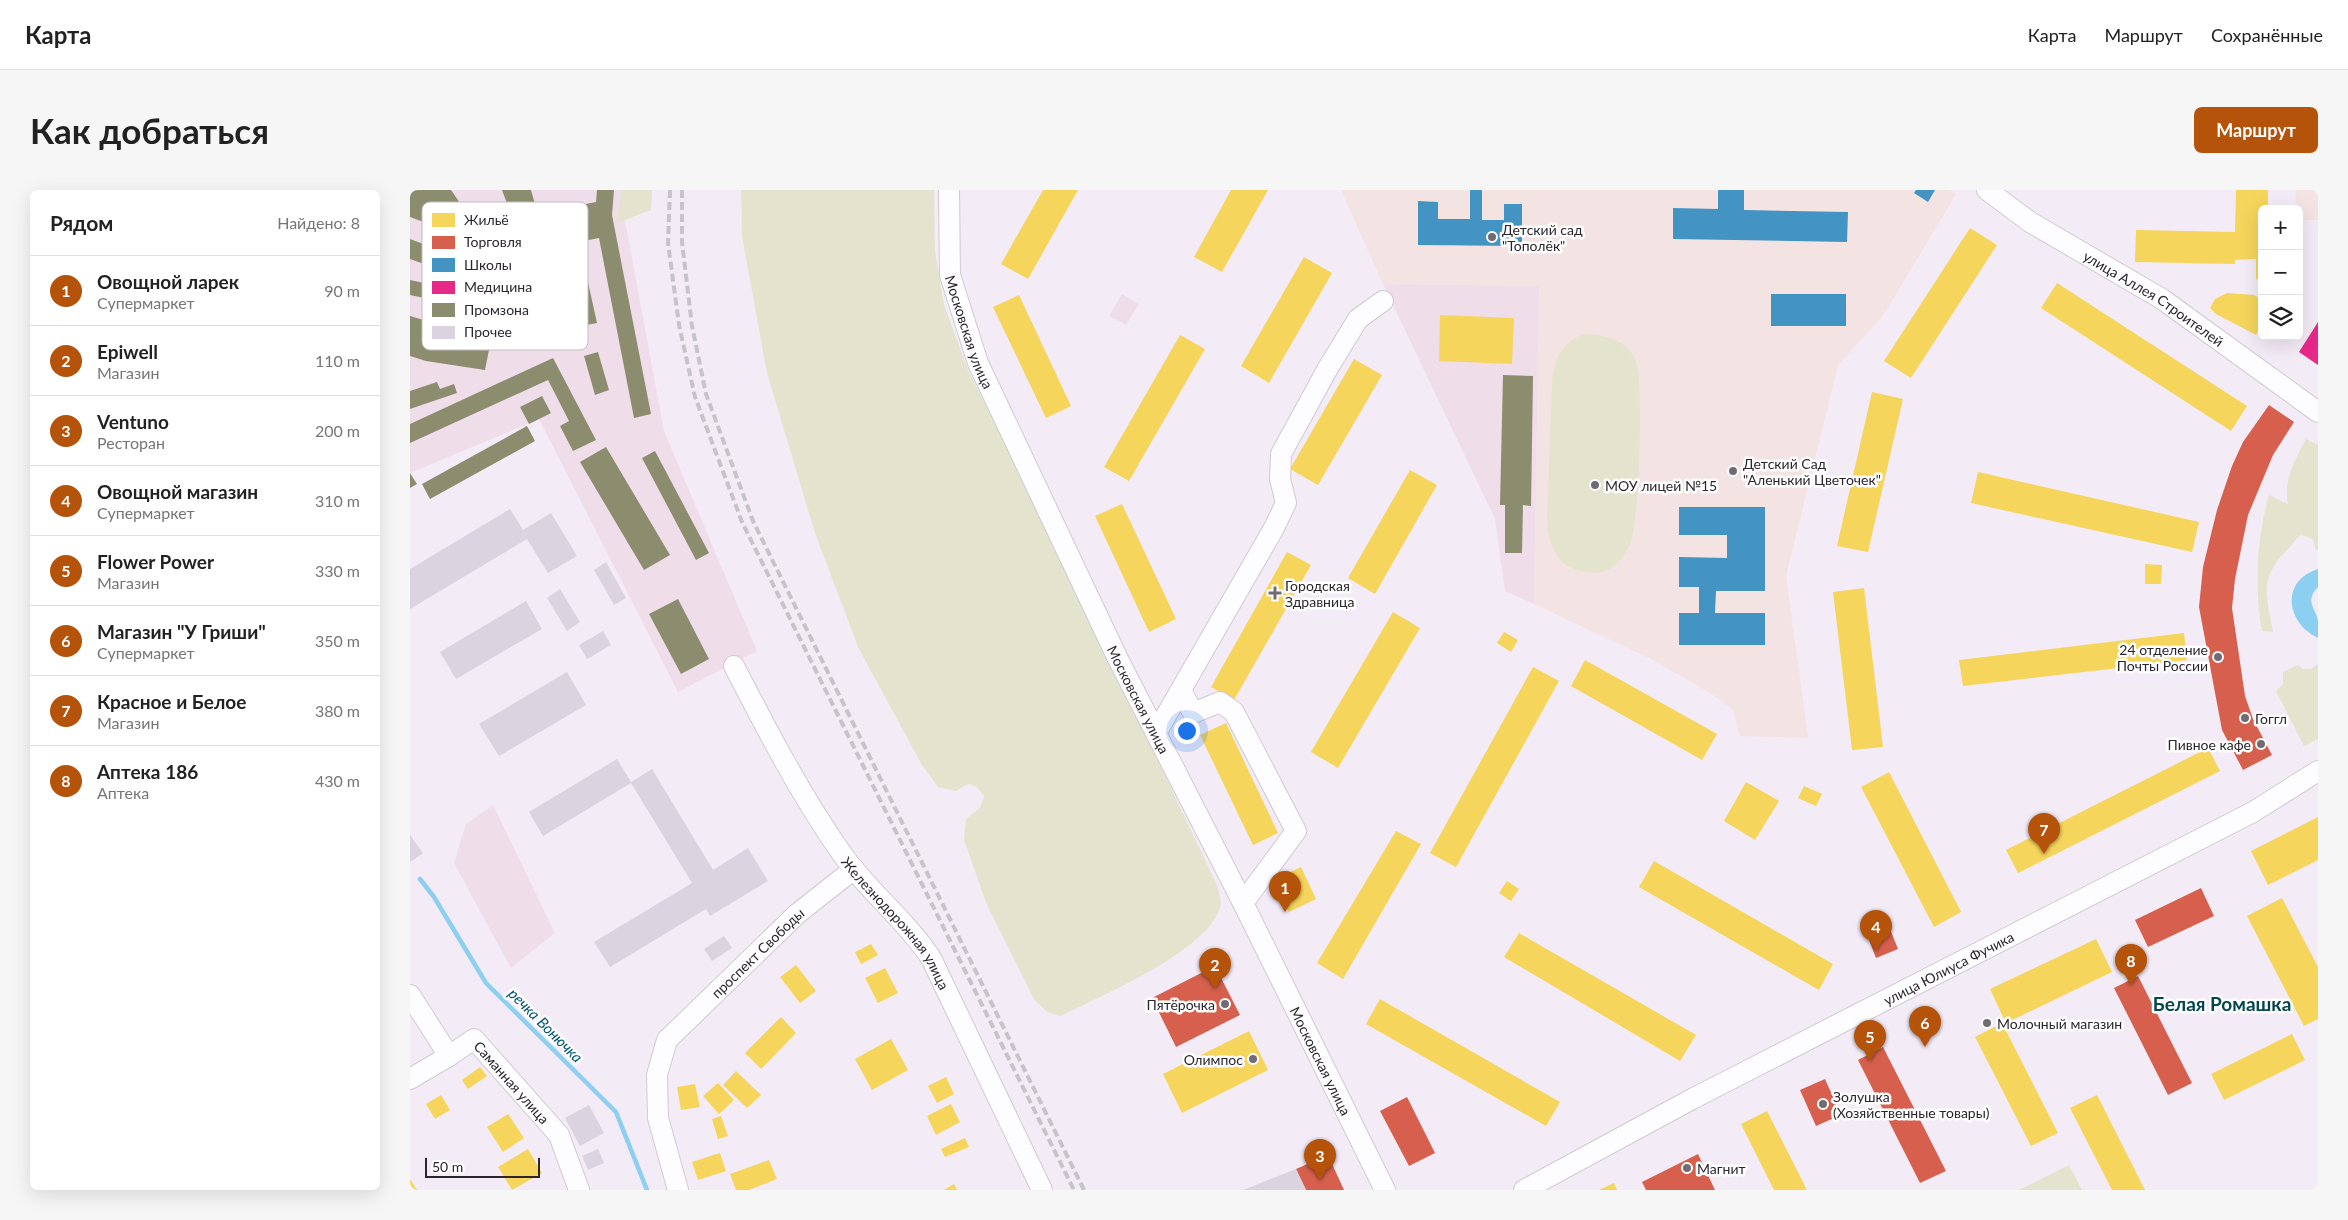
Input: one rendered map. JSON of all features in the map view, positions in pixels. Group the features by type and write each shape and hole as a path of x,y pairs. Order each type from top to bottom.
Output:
{"street":[{"name":"Московская улица","path":"949,190 950,275 978,363 1117,657 1243,902 1385,1190"},
{"name":"улица Аллея Строителей","path":"1987,190 2030,222 2162,299 2318,412"},
{"path":"1156,733 1274,528 1286,503 1280,479 1281,454 1328,368 1358,319 1383,300"},
{"name":"Железнодорожная улица","path":"734,666 790,774 854,869 914,933 931,958 1042,1190"},
{"path":"1181,690 1193,713 1220,702 1234,712 1296,831 1243,902"},
{"name":"улица Юлиуса Фучика","path":"1524,1190 1694,1098 2245,816 2318,771"},
{"name":"проспект Свободы","path":"678,1190 658,1118 657,1076 666,1040 797,914 854,869"},
{"path":"410,995 449,1056 410,1079"},
{"name":"Саманная улица","path":"449,1056 474,1039 559,1135 579,1190"}],"shaded area":[{"path":"410,190 626,190 624,215 664,431 757,651 678,692 539,419 410,473"},
{"path":"1341,190 1950,190 1956,194 1883,316 1838,365 1786,576 1808,738 1740,736 1733,710 1712,694 1653,660 1534,604 1539,286 1383,284"},
{"path":"2296,190 2318,190 2318,220 2303,220 2303,205 2295,205"},
{"path":"1383,284 1540,286 1534,604 1505,591 1495,519"},
{"path":"1122,294 1139,304 1126,325 1109,316"},
{"path":"493,805 555,933 511,968 454,863 466,824"}],"green space":[{"path":"621,190 652,190 651,210 617,223"},
{"path":"741,190 934,190 935,251 944,305 968,370 1048,529 1217,885 1220,908 1211,924 1195,940 1151,971 1061,1016 1047,1012 1034,999 987,905 964,840 966,819 980,808 984,796 976,786 968,784 956,791 938,787 922,765 858,647 815,533 767,373 742,236"},
{"path":"1582,334 1614,339 1627,348 1636,361 1640,394 1638,481 1631,542 1625,554 1615,565 1607,570 1596,573 1576,570 1561,561 1552,546 1547,519 1552,380 1560,353 1569,343"},
{"path":"2306,439 2318,445 2318,550 2315,549 2313,539 2301,535 2272,569 2267,587 2267,597 2273,632 2262,631 2258,598 2258,563 2265,511 2269,495 2288,504 2287,487 2291,470"},
{"path":"2318,664 2318,739 2304,746 2276,691 2283,684 2283,672 2298,665 2303,669 2311,669"},
{"path":"2069,1165 2082,1190 2019,1190"}],"water":[{"path":"2318,569 2318,587 2311,601 2318,621 2318,638 2299,623 2294,613 2292,602 2293,592 2297,583 2306,575"}],"building: Жильё":[{"path":"1043,190 1078,190 1028,279 1001,264"},
{"path":"1231,190 1268,190 1222,272 1194,257"},
{"path":"2236,190 2268,190 2268,205 2258,205 2258,279 2256,279 2256,259 2235,260 2235,264 2135,262 2136,230 2235,232"},
{"path":"1970,228 1997,245 1911,378 1884,361"},
{"path":"1304,257 1332,273 1269,383 1241,366"},
{"path":"2057,283 2247,406 2231,431 2041,308"},
{"path":"2227,293 2254,295 2258,298 2258,331 2256,335 2216,314 2210,308 2215,299"},
{"path":"1019,295 1071,406 1046,418 993,307"},
{"path":"1440,315 1514,318 1512,364 1439,361"},
{"path":"1180,335 1205,349 1129,481 1104,467"},
{"path":"1354,359 1382,375 1318,485 1290,469"},
{"path":"1872,392 1903,399 1868,552 1837,546"},
{"path":"1410,470 1437,485 1375,594 1348,578"},
{"path":"1978,472 2199,522 2192,552 1971,503"},
{"path":"1122,504 1176,619 1149,632 1095,516"},
{"path":"1287,552 1311,565 1234,700 1211,687"},
{"path":"2145,564 2162,565 2161,584 2145,584"},
{"path":"1864,588 1883,747 1852,750 1833,592"},
{"path":"1393,612 1420,628 1338,768 1311,752"},
{"path":"1504,632 1518,640 1511,652 1497,643"},
{"path":"2184,633 2187,660 1963,686 1959,660"},
{"path":"1585,660 1717,734 1702,760 1571,686"},
{"path":"1533,667 1559,681 1456,867 1430,853"},
{"path":"1226,723 1278,833 1253,845 1200,735"},
{"path":"2208,748 2220,771 2018,873 2006,850"},
{"path":"1889,772 1961,912 1934,927 1861,787"},
{"path":"1746,782 1779,801 1755,840 1724,821"},
{"path":"1804,786 1822,794 1816,806 1798,798"},
{"path":"2318,817 2318,860 2268,885 2251,851"},
{"path":"1396,831 1421,844 1343,979 1317,963"},
{"path":"1654,861 1833,964 1819,990 1639,887"},
{"path":"1301,867 1316,899 1289,912 1273,880"},
{"path":"1507,881 1519,889 1511,901 1499,893"},
{"path":"2282,898 2318,967 2318,1019 2304,1026 2247,916"},
{"path":"1519,933 1696,1035 1680,1061 1504,957"},
{"path":"2096,939 2112,972 2006,1023 1990,989"},
{"path":"871,944 878,955 861,964 855,952"},
{"path":"796,965 816,991 800,1003 780,977"},
{"path":"885,968 898,993 878,1003 865,978"},
{"path":"1380,999 1560,1102 1546,1126 1366,1024"},
{"path":"781,1017 796,1033 761,1069 745,1053"},
{"path":"2002,1023 2058,1133 2031,1146 1975,1037"},
{"path":"1249,1031 1268,1070 1182,1113 1163,1074"},
{"path":"2292,1034 2305,1060 2224,1100 2211,1074"},
{"path":"891,1039 908,1070 872,1090 855,1059"},
{"path":"480,1067 487,1076 468,1089 462,1080"},
{"path":"736,1071 761,1095 747,1108 723,1085"},
{"path":"946,1077 954,1094 937,1103 928,1086"},
{"path":"718,1083 734,1100 719,1114 703,1096"},
{"path":"695,1084 700,1107 681,1110 677,1087"},
{"path":"441,1095 450,1110 435,1119 426,1104"},
{"path":"2097,1095 2145,1190 2112,1190 2070,1108"},
{"path":"951,1104 960,1122 936,1135 927,1116"},
{"path":"1767,1111 1807,1190 1774,1190 1741,1124"},
{"path":"508,1114 524,1138 503,1152 487,1127"},
{"path":"721,1116 728,1136 718,1139 712,1119"},
{"path":"965,1138 969,1147 945,1157 941,1149"},
{"path":"528,1149 542,1173 512,1190 498,1167"},
{"path":"720,1153 726,1171 698,1180 692,1162"},
{"path":"769,1160 777,1179 749,1190 736,1190 730,1174"},
{"path":"410,1179 417,1190 410,1190"},
{"path":"1614,1183 1617,1190 1599,1190"},
{"path":"954,1184 957,1190 944,1190"}],"building: Торговля":[{"path":"2269,405 2294,422 2273,455 2248,515 2235,579 2232,608 2245,696 2253,719 2272,755 2243,770 2222,730 2199,607 2203,567 2217,510 2232,466 2243,442"},
{"path":"2201,888 2214,916 2148,947 2135,920"},
{"path":"1886,919 1898,949 1876,958 1864,927"},
{"path":"1215,966 1240,1015 1176,1047 1152,998"},
{"path":"2138,976 2192,1083 2168,1095 2114,988"},
{"path":"1883,1047 1946,1171 1920,1183 1858,1060"},
{"path":"1825,1079 1841,1115 1816,1126 1800,1090"},
{"path":"1407,1097 1435,1153 1409,1166 1380,1111"},
{"name":"Магнит","path":"1698,1154 1715,1190 1646,1190 1642,1182"},
{"path":"1328,1155 1344,1190 1306,1190 1296,1169"}],"building: Школы":[{"path":"1470,190 1482,190 1482,220 1504,220 1504,204 1522,204 1522,246 1418,245 1418,201 1438,202 1438,219 1470,219"},
{"path":"1718,190 1744,190 1744,210 1848,212 1847,242 1673,239 1673,208 1718,209"},
{"path":"1916,190 1935,190 1928,202 1914,193"},
{"path":"1771,294 1846,294 1846,326 1771,326"},
{"path":"1679,507 1765,507 1765,591 1716,591 1715,613 1765,613 1765,645 1679,645 1679,613 1699,613 1699,587 1679,587 1679,557 1727,558 1727,535 1679,535"}],"building: Медицина":[{"path":"2318,322 2318,365 2299,352"}],"building: Промзона":[{"path":"410,190 451,190 459,202 422,202 422,222 410,217"},
{"path":"502,190 531,190 534,202 506,202"},
{"path":"597,190 614,190 612,215 651,414 634,418 599,238 588,240 588,204 596,202"},
{"path":"410,239 422,244 422,263 410,259"},
{"path":"410,280 422,283 422,297 410,295"},
{"path":"588,282 597,323 588,325"},
{"path":"410,316 422,320 422,350 489,350 485,370 426,361 410,356"},
{"path":"598,352 609,390 595,395 584,356"},
{"path":"553,358 596,440 573,451 560,426 569,421 548,380 410,443 410,424"},
{"path":"1503,375 1533,376 1531,506 1523,505 1522,553 1505,553 1505,505 1500,505"},
{"path":"437,382 440,389 454,384 457,393 410,409 410,391"},
{"path":"542,396 551,413 529,424 520,407"},
{"path":"527,426 535,441 430,499 422,484"},
{"path":"606,447 670,555 644,570 580,462"},
{"path":"655,451 709,553 696,560 642,458"},
{"path":"410,473 417,484 410,488"},
{"path":"678,599 709,659 681,674 649,614"}],"building: Прочее":[{"path":"510,509 523,530 551,513 577,556 548,573 527,539 410,609 410,569"},
{"path":"606,562 626,598 614,605 594,570"},
{"path":"560,589 580,622 567,631 547,598"},
{"path":"526,601 542,629 456,679 440,652"},
{"path":"603,631 611,645 587,659 579,645"},
{"path":"567,672 586,705 499,756 479,724"},
{"path":"617,759 631,782 652,769 713,870 748,848 768,881 710,916 706,909 610,967 594,942 692,883 631,783 543,836 529,812"},
{"path":"410,835 423,853 410,862"},
{"path":"724,936 732,948 712,961 704,949"},
{"path":"589,1105 604,1133 580,1146 565,1118"},
{"path":"598,1149 604,1163 588,1170 582,1156"},
{"path":"1296,1169 1306,1190 1243,1190"}],"waterway":[{"name":"речка Вонючка","path":"420,879 434,897 486,983 616,1112 647,1190"}],"railway":[{"path":"670,190 668,243 679,325 695,397 742,522 1074,1190"},
{"path":"682,190 682,242 692,326 706,394 753,521 1084,1190"}],"place":[{"name":"Детский сад \"Тополёк\"","path":"1492,237"},
{"name":"Детский Сад \"Аленький Цветочек\"","path":"1733,471"},
{"name":"МОУ лицей №15","path":"1595,485"},
{"name":"Городская Здравница","path":"1275,593"},
{"name":"24 отделение Почты России","path":"2218,657"},
{"name":"Гоггл","path":"2245,718"},
{"name":"Пивное кафе","path":"2261,744"},
{"name":"Красное и Белое","path":"2044,854"},
{"name":"Овощной ларек","path":"1285,912"},
{"name":"Овощной магазин","path":"1876,951"},
{"name":"Аптека 186","path":"2131,985"},
{"name":"Epiwell","path":"1215,989"},
{"name":"Пятёрочка","path":"1225,1004"},
{"name":"Молочный магазин","path":"1987,1023"},
{"name":"Магазин \"У Гриши\"","path":"1925,1047"},
{"name":"Олимпос","path":"1253,1059"},
{"name":"Flower Power","path":"1870,1061"},
{"name":"Золушка (Хозяйственные товары)","path":"1823,1104"},
{"name":"Магнит","path":"1687,1168"},
{"name":"Ventuno","path":"1320,1180"}],"district":[{"name":"Белая Ромашка","path":"2222,1003"}]}
